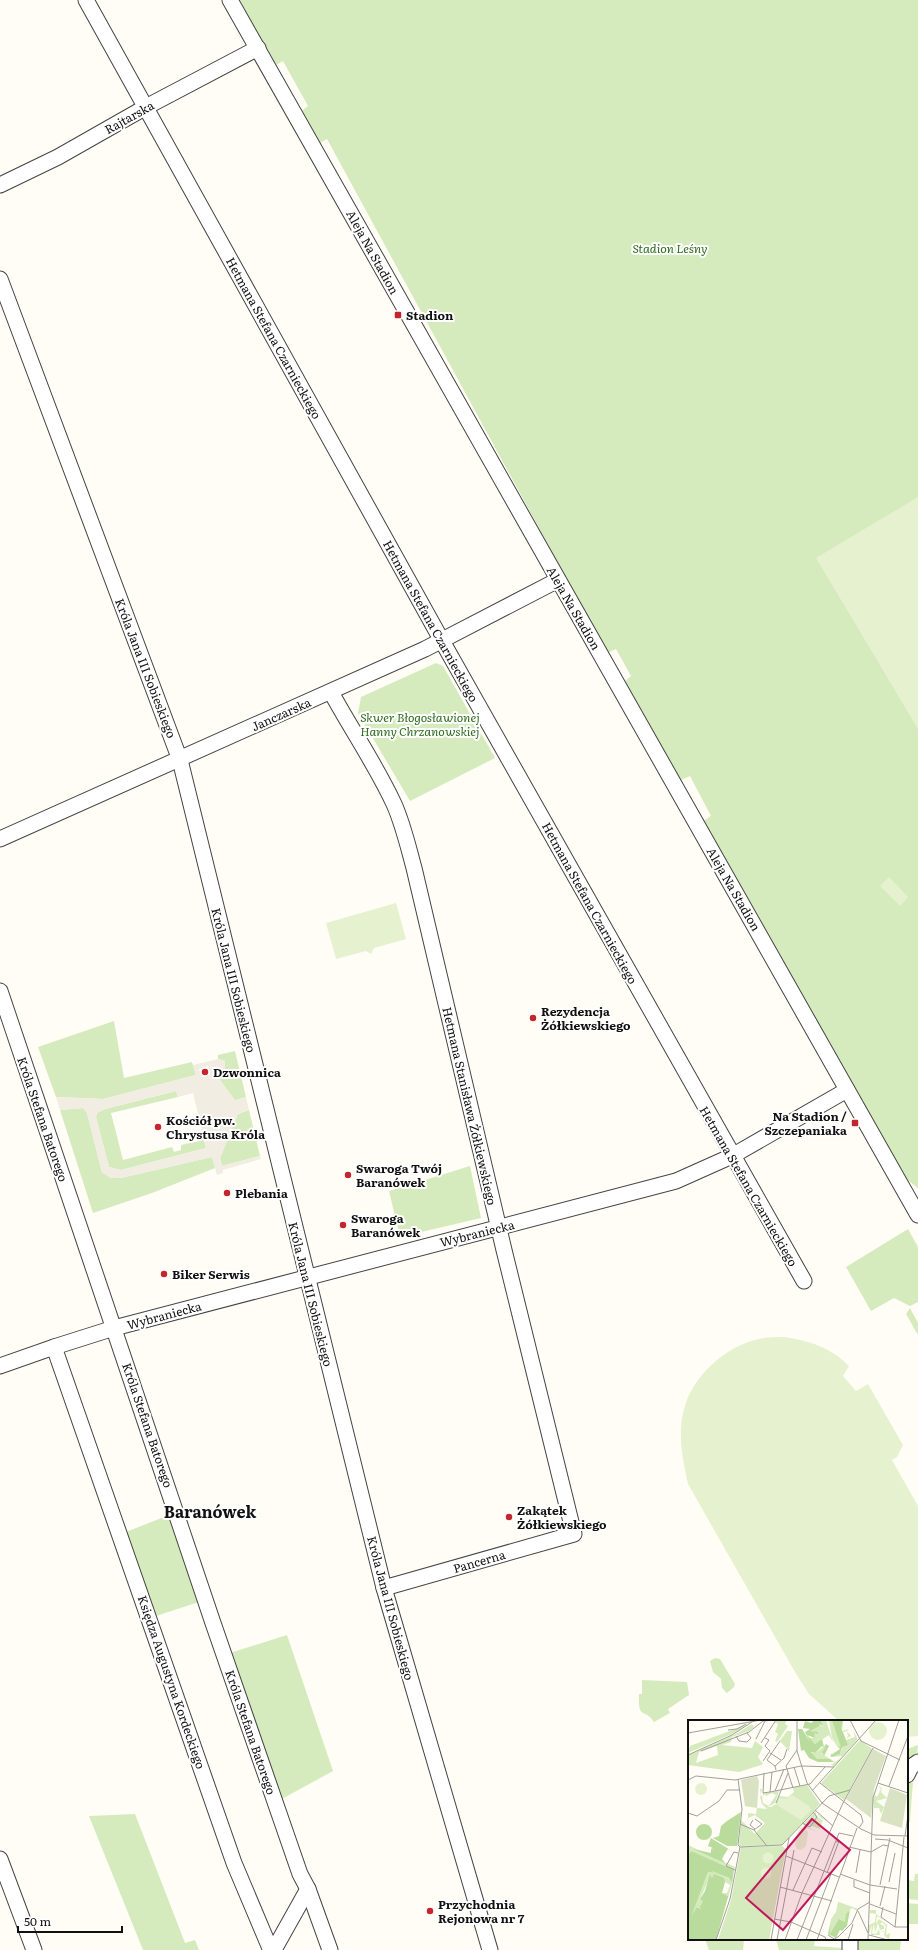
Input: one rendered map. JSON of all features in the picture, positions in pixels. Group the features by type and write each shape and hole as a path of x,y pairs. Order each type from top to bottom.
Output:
{"street":[{"name":"Hetmana Stefana Czarnieckiego","path":"86,0 442,641 804,1281"},
{"name":"Aleja Na Stadion","path":"230,0 918,1215"},
{"name":"Rajtarska","path":"0,186 58,157 146,107 258,48"},
{"name":"Króla Jana III Sobieskiego","path":"0,279 180,760 384,1588 490,1950"},
{"name":"Janczarska","path":"0,839 180,760 442,641 558,580"},
{"name":"Hetmana Stanisława Żółkiewskiego","path":"331,692 382,781 394,804 403,827 574,1534"},
{"name":"Króla Stefana Batorego","path":"0,990 272,1793 300,1874 308,1889 330,1950"},
{"name":"Wybraniecka","path":"0,1366 114,1328 676,1181 732,1156 847,1090"},
{"name":"Księdza Augustyna Kordeckiego","path":"54,1347 234,1863 269,1946 275,1948 308,1889"},
{"name":"Pancerna","path":"384,1588 574,1534"},
{"path":"908,1773 912,1767 918,1762"},
{"path":"0,1860 34,1950"}],"green space":[{"name":"Stadion Leśny","path":"240,0 918,0 918,1188 905,1178 702,822 711,816 690,776 679,781 623,683 631,676 616,649 607,653 327,139 320,143 300,112 308,106 283,61 274,66"},
{"path":"918,497 918,729 816,558"},
{"name":"Skwer Błogosławionej Hanny Chrzanowskiej","path":"436,663 443,666 495,758 410,801 358,713 361,697"},
{"path":"889,877 908,897 900,906 880,886"},
{"path":"396,903 406,939 374,948 371,954 366,951 336,959 326,923"},
{"path":"114,1021 124,1078 192,1062 196,1075 103,1099 56,1097 38,1047"},
{"path":"235,1051 246,1097 235,1101 217,1076 225,1068 225,1061 218,1059 218,1055"},
{"path":"176,1091 178,1097 111,1113 123,1160 172,1147 174,1152 181,1150 181,1145 204,1140 206,1148 121,1170 109,1167 96,1117 97,1113 105,1109"},
{"path":"83,1108 87,1113 102,1172 111,1178 121,1178 212,1157 215,1168 152,1193 93,1213 60,1110"},
{"path":"249,1110 260,1156 222,1166 220,1158 238,1114"},
{"path":"470,1166 481,1218 400,1237 389,1191"},
{"path":"908,1229 918,1247 918,1302 910,1306 894,1298 871,1311 846,1267"},
{"path":"910,1308 918,1323 918,1335 906,1314"},
{"path":"768,1337 784,1337 811,1343 842,1359 849,1366 843,1376 856,1391 868,1384 903,1445 897,1457 892,1460 918,1506 918,1736 908,1737 908,1720 838,1720 809,1694 688,1484 683,1456 681,1428 684,1409 688,1397 703,1374 723,1355 747,1343"},
{"path":"169,1515 199,1602 156,1616 126,1532"},
{"path":"287,1635 333,1771 280,1800 230,1653"},
{"path":"715,1658 720,1659 735,1684 734,1687 727,1693 722,1688 721,1679 713,1672 710,1661"},
{"path":"642,1680 687,1682 689,1695 668,1709 670,1713 654,1722 641,1711 640,1708 639,1694 642,1694"},
{"path":"918,1745 917,1756 908,1759 908,1749"},
{"path":"914,1767 910,1822 908,1822 908,1785"},
{"path":"135,1814 185,1943 195,1940 199,1950 143,1950 89,1816"},
{"path":"915,1874 918,1874 918,1900 908,1899 908,1880 914,1881"},
{"path":"908,1903 918,1904 918,1924 908,1924"},
{"path":"705,1940 744,1940 743,1950 709,1950"},
{"path":"776,1940 815,1940 814,1946 842,1948 842,1950 779,1950"},
{"path":"853,1940 901,1940 900,1950 855,1950"}],"shaded area":[{"path":"218,1059 225,1061 225,1068 217,1076 235,1100 246,1097 249,1110 238,1114 220,1158 222,1166 260,1156 261,1159 223,1170 223,1173 217,1175 212,1157 121,1178 111,1178 102,1172 87,1113 83,1108 60,1110 56,1097 103,1099 196,1075 193,1065","holes":["208,1066 210,1075 202,1077 199,1069","176,1091 178,1097 193,1093 206,1148 121,1170 109,1167 96,1117 97,1113 105,1109"]}],"place":[{"name":"Stadion","path":"398,315"},
{"name":"Rezydencja Żółkiewskiego","path":"533,1018"},
{"name":"Dzwonnica","path":"205,1072"},
{"name":"Na Stadion / Szczepaniaka","path":"855,1123"},
{"name":"Kościół pw. Chrystusa Króla","path":"158,1127"},
{"name":"Swaroga Twój Baranówek","path":"348,1175"},
{"name":"Plebania","path":"227,1193"},
{"name":"Swaroga Baranówek","path":"343,1225"},
{"name":"Biker Serwis","path":"164,1274"},
{"name":"Zakątek Żółkiewskiego","path":"509,1517"},
{"name":"Przychodnia Rejonowa nr 7","path":"430,1911"}],"district":[{"name":"Baranówek","path":"210,1511"}]}
